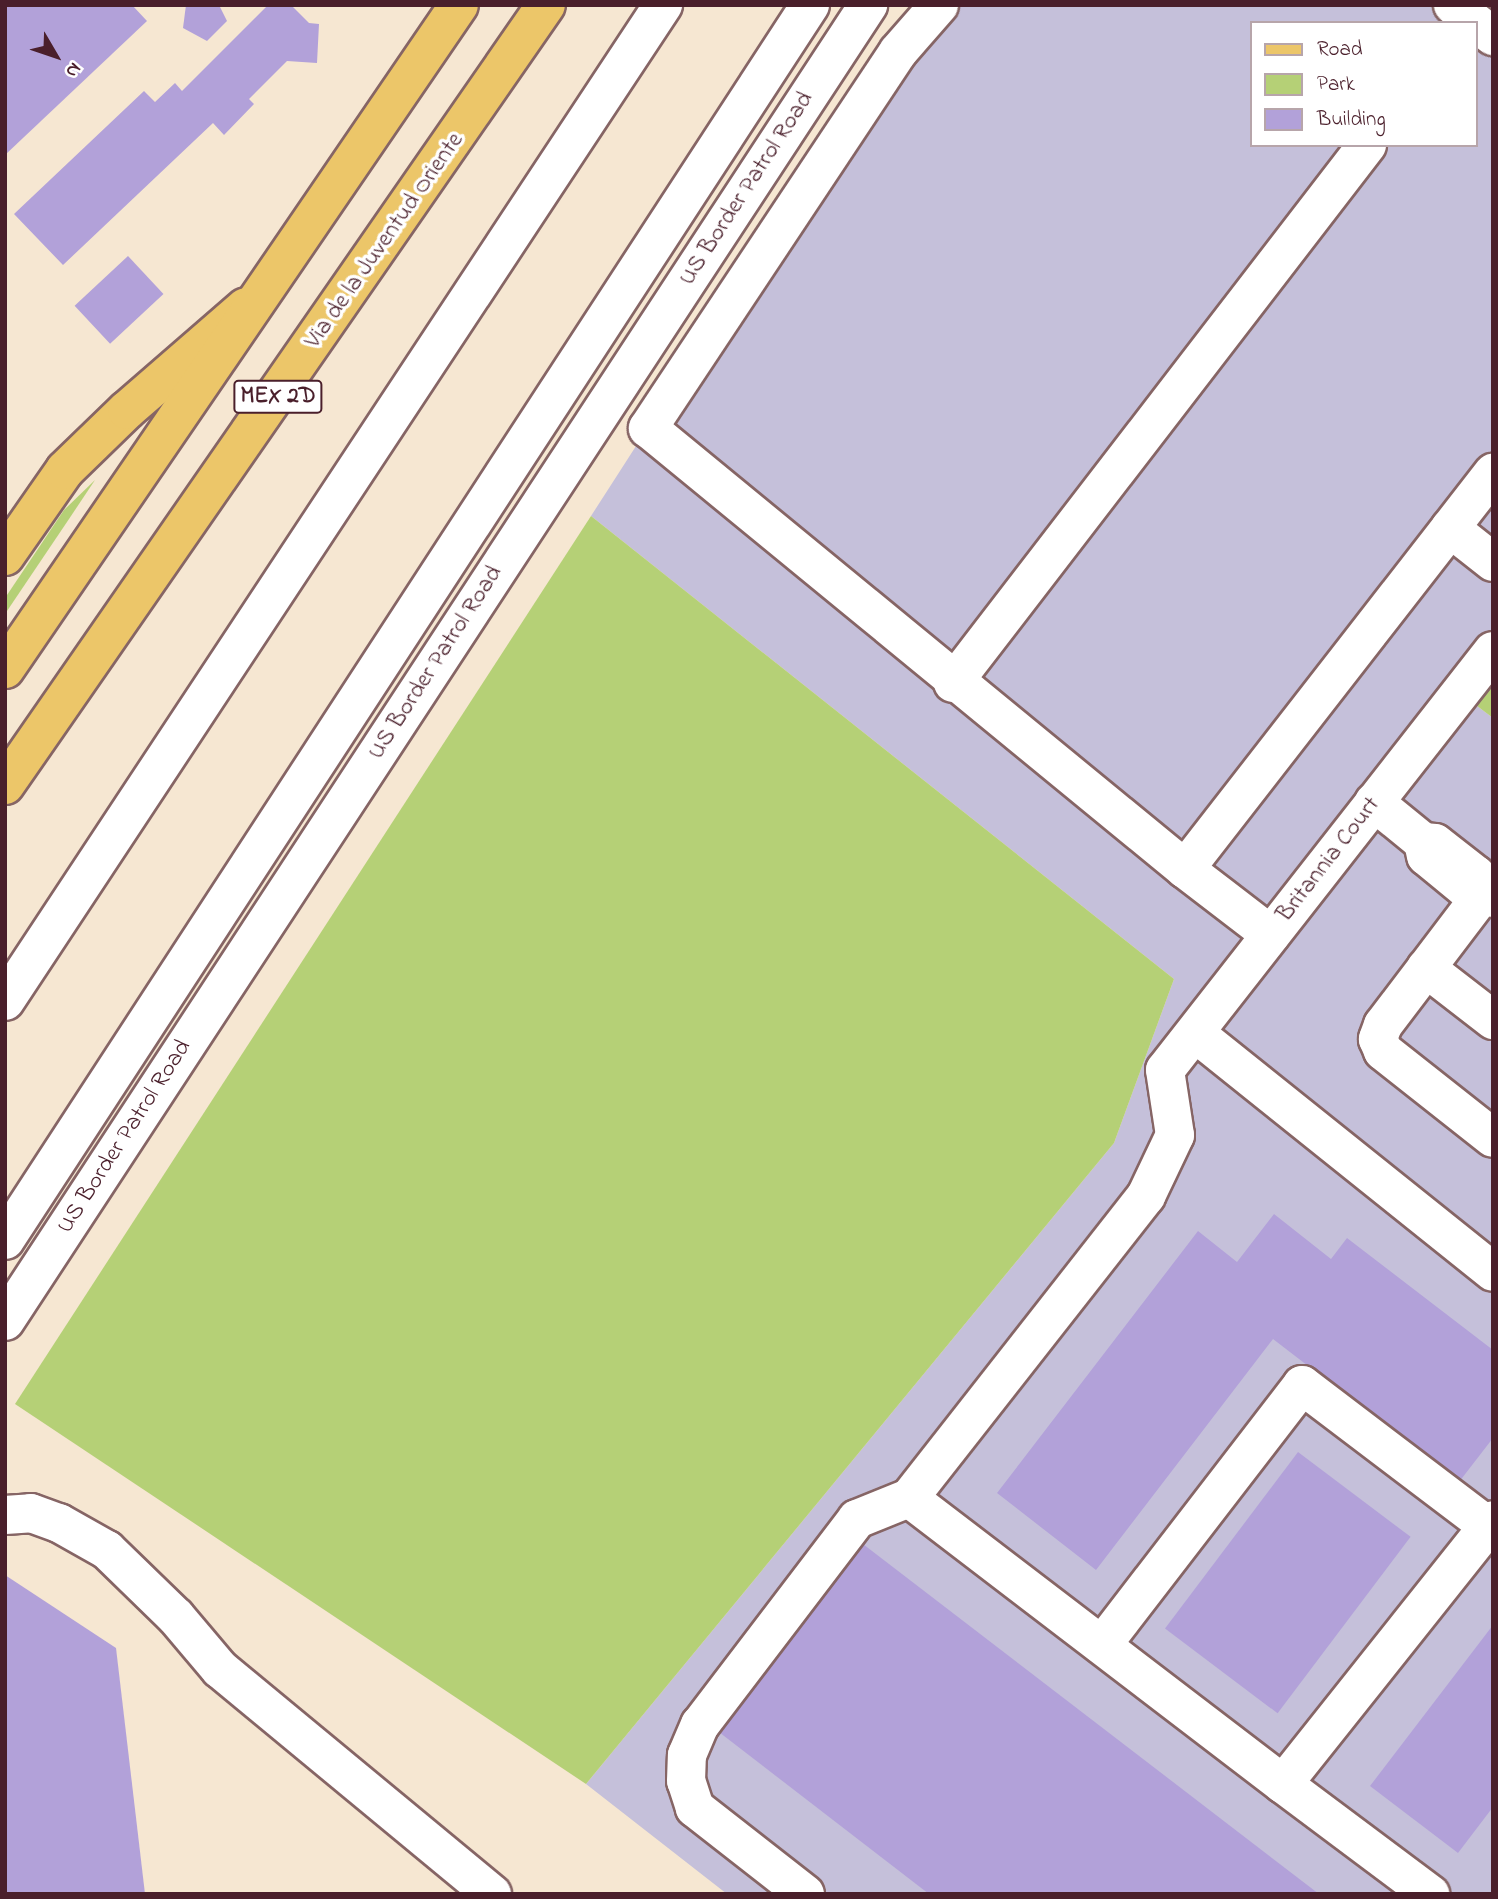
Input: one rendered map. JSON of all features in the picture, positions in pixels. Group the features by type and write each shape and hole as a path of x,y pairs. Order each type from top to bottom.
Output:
{"main road":[{"name":"MEX 2D","path":"5,669 459,5"},
{"name":"Via de la Juventud Oriente","path":"5,785 546,5"},
{"path":"5,556 65,470 137,401 256,299"}],"street":[{"path":"5,1001 663,5"},
{"path":"5,1240 810,5"},
{"name":"US Border Patrol Road","path":"5,1321 868,5"},
{"path":"939,5 898,52 648,428 953,683 1185,869 1272,934"},
{"path":"953,683 1365,147"},
{"path":"1185,869 1493,473"},
{"path":"1450,528 1493,562"},
{"name":"Britannia Court","path":"909,1498 1146,1196 1175,1135 1166,1070 1493,651"},
{"path":"1374,802 1423,842 1426,856 1465,888 1490,891"},
{"path":"1490,891 1426,968 1383,1025 1378,1039 1383,1051 1493,1138"},
{"path":"1426,968 1493,1020"},
{"path":"1195,1033 1493,1272"},
{"path":"1102,1645 1302,1385 1491,1523 1283,1784"},
{"path":"805,1894 695,1808 686,1781 687,1755 700,1725 857,1519 909,1498 1430,1894"},
{"path":"5,1515 31,1513 59,1523 107,1550 176,1617 220,1670 492,1894"}],"shaded area":[{"path":"920,5 1493,5 1493,651 1460,693 1493,718 1493,1894 727,1894 586,1784 1114,1143 1174,979 591,516"}],"green space":[{"path":"95,480 5,614 5,598 64,510"},
{"path":"591,516 1174,979 1114,1143 586,1784 15,1404"},
{"path":"1493,651 1493,718 1460,693"}],"building":[{"path":"5,5 132,5 147,21 5,155"},
{"path":"186,5 219,5 227,21 207,41 183,28"},
{"path":"268,5 291,5 309,23 319,24 317,63 287,61 249,99 254,104 224,135 213,123 63,265 14,214 144,91 155,102 175,83 182,91"},
{"path":"128,256 163,294 110,344 75,306"},
{"path":"1274,1214 1331,1259 1347,1238 1493,1350 1493,1438 1459,1482 1273,1339 1096,1570 997,1493 1198,1231 1237,1262"},
{"path":"1298,1452 1411,1537 1278,1713 1165,1628"},
{"path":"859,1541 1319,1894 929,1894 715,1729"},
{"path":"5,1575 116,1648 145,1894 5,1894"},
{"path":"1493,1625 1493,1807 1458,1853 1370,1786"}]}
